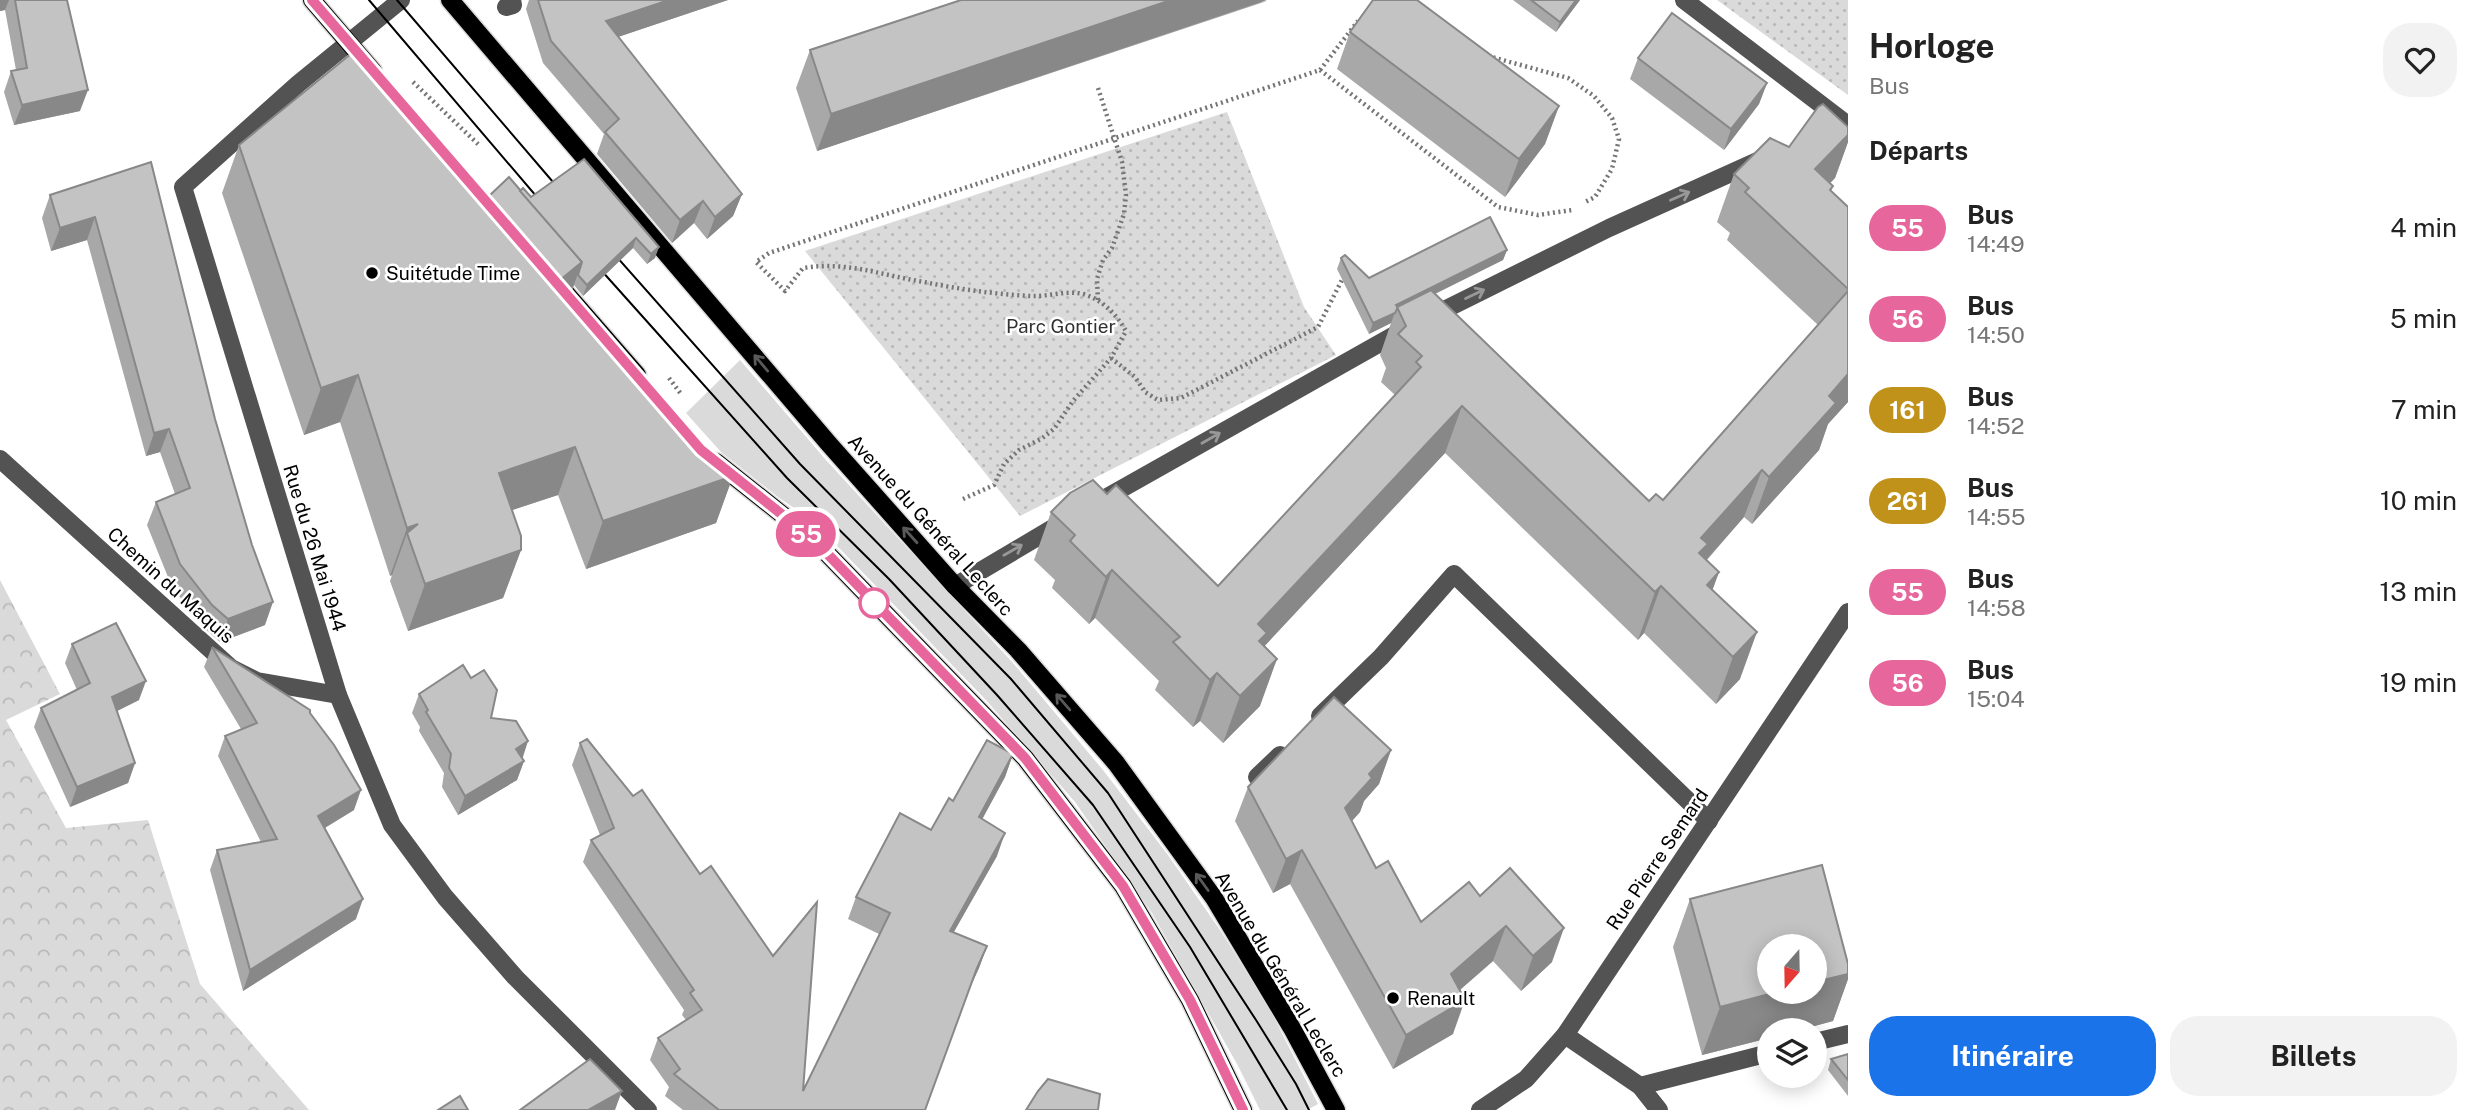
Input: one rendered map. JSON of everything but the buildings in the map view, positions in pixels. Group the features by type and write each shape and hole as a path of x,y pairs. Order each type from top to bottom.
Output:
{"main road":[{"path":"312,0 387,87"},
{"name":"Avenue du Général Leclerc","path":"450,0 829,444 955,586 1018,650 1124,774 1214,898 1293,1030 1336,1110"},
{"path":"548,272 647,387"},
{"path":"701,450 814,540 1025,758 1123,886 1190,1000 1243,1110"}],"street":[{"name":"Rue du 26 Mai 1944","path":"401,0 347,42 183,187 338,695 392,825 445,897 515,977 648,1110"},
{"path":"1684,0 1846,123"},
{"path":"1827,130 1846,123"},
{"path":"955,586 1377,343 1609,228 1782,150"},
{"name":"Chemin du Maquis","path":"0,459 231,668 257,681 338,695"},
{"path":"1257,776 1381,657 1454,574 1709,821"},
{"name":"Rue Pierre Semard","path":"1480,1110 1527,1079 1564,1035 1848,612"},
{"path":"1827,1039 1848,1034"},
{"path":"1564,1035 1640,1086 1659,1110"},
{"path":"1640,1086 1757,1057"}],"path":[{"path":"963,499 994,485 1004,464 1019,450 1054,429 1073,401 1111,358 1126,331 1116,314 1082,294 1030,296 984,291 923,282 844,265 803,268 785,291 755,262 769,253 1320,70 1366,12"},
{"path":"1320,70 1498,207 1538,215 1570,211 1595,197 1612,169 1619,139 1612,118 1594,96 1568,78 1478,53"},
{"path":"413,82 479,145"},
{"path":"1098,88 1122,162 1126,195 1124,214 1097,279 1098,301"},
{"path":"1111,358 1158,400 1181,398 1318,327 1348,268"}],"green space":[{"path":"1717,0 1848,0 1848,95"},
{"name":"Parc Gontier","path":"1227,112 1304,307 1336,355 1020,516 805,251"},
{"path":"740,360 826,460 1013,663 1103,770 1168,855 1222,933 1271,1012 1318,1104 1307,1110 1260,1110 1152,913 1075,802 985,699 813,521 721,452 686,413"},
{"path":"0,580 60,694 6,720 66,828 148,820 200,984 309,1110 0,1110"}],"tram line":[{"path":"369,0 548,210"},
{"path":"397,0 565,196"},
{"path":"608,247 800,464 1011,679 1108,793 1256,1020 1309,1110"},
{"path":"592,260 787,478 889,579 997,695 1093,805 1190,947 1287,1110"}],"bus line":[{"name":"55","path":"312,0 701,450 814,540 1025,758 1123,886 1190,1000 1243,1110"}],"place":[{"name":"Suitétude Time","path":"372,273"},
{"name":"Renault","path":"1393,998"}]}
